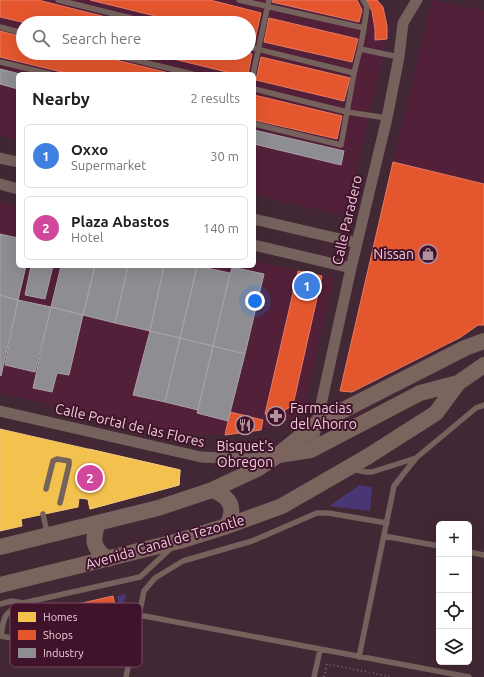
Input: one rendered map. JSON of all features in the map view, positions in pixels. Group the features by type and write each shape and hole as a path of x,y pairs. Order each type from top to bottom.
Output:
{"main road":[{"name":"Avenida Canal de Tezontle","path":"0,547 158,508 212,490 257,469 278,455 316,424 465,348 484,341"},
{"name":"Avenida Canal de Tezontle","path":"0,585 179,541 227,526 282,506 348,468 436,413 458,383 484,365"},
{"name":"Avenida Canal de Tezontle","path":"278,455 311,450 420,393 458,383"},
{"path":"212,490 222,493 228,499 232,508 231,519 227,526"},
{"path":"98,523 94,534 94,543 96,549 108,559"}],"street":[{"name":"Calle Paradero","path":"311,450 351,268 387,118 399,57 403,23 417,0"},
{"path":"0,158 16,162"},
{"path":"0,184 16,188"},
{"path":"256,219 357,243"},
{"path":"256,245 351,268"},
{"name":"Calle Portal de las Flores","path":"0,411 201,457 249,459 278,455"}],"lane":[{"path":"58,0 123,16"},
{"path":"239,0 364,28"},
{"path":"254,72 269,0"},
{"path":"256,124 341,145 364,28 367,7 363,0"},
{"path":"0,27 16,30"},
{"path":"256,49 354,73"},
{"path":"360,49 399,57"},
{"path":"135,60 184,72"},
{"path":"0,62 42,72"},
{"path":"256,89 347,112 387,118"},
{"path":"359,657 394,486 416,458 476,408 484,405"},
{"path":"46,489 53,460 57,458 69,461 60,503"},
{"path":"348,468 372,472 416,458"},
{"path":"142,603 144,591 155,578 183,562 252,541 317,513 328,513 387,523"},
{"path":"43,514 48,535"},
{"path":"384,536 436,545"},
{"path":"0,604 12,601 24,603 140,576 179,541"},
{"path":"472,553 484,555"},
{"path":"10,611 4,617 0,636 10,638"},
{"path":"142,616 469,677"},
{"path":"314,677 320,650"},
{"path":"126,677 128,667"}],"path":[{"path":"324,677 327,664 392,677"}],"shaded area":[{"path":"0,0 377,0 383,7 387,26 387,39 346,216 256,195 256,72 16,72 16,140 0,136"},
{"path":"432,0 484,11 484,184 393,162"},
{"path":"0,202 16,206 16,268 256,268 256,261 334,278 304,408 283,424 261,430 263,420 231,412 225,435 186,435 0,393"},
{"path":"360,485 372,487 370,511 329,506"},
{"path":"125,594 126,596 124,603 118,603 117,596"}],"building: Homes":[{"path":"0,429 180,470 179,485 90,509 88,499 79,498 78,507 21,519 22,526 0,531"},
{"path":"89,449 180,470 179,485 90,509 88,499 79,498"}],"building: Shops":[{"path":"0,0 38,0 102,16 16,16 16,21 0,17"},
{"path":"90,0 210,0 261,13 256,36 256,16 155,16"},
{"path":"273,0 357,0 362,10 359,22 272,2"},
{"path":"366,0 377,0 383,7 387,26 387,39 375,40 372,11"},
{"path":"269,18 358,39 352,62 264,42"},
{"path":"0,31 16,35 16,60 116,60 165,72 62,72 0,57"},
{"path":"261,57 350,78 344,101 256,80"},
{"path":"178,60 251,60 248,72 227,72"},
{"path":"256,95 342,116 337,139 256,120"},
{"name":"Nissan","path":"393,162 484,184 484,325 478,325 461,337 352,392 340,391"},
{"path":"298,271 322,276 293,405 276,416 265,414"},
{"name":"Bisquet's Obregon","path":"230,412 263,420 261,430 225,435"},
{"path":"113,596 114,603 82,603"}],"building: Industry":[{"path":"0,69 16,73 16,88 0,84"},
{"path":"256,130 344,151 341,165 256,144"},
{"path":"0,234 16,238 16,268 26,268 18,300 0,295"},
{"path":"31,268 53,268 45,299 25,295"},
{"path":"61,268 95,268 83,315 51,307"},
{"path":"95,268 128,268 115,323 83,315"},
{"path":"128,268 164,268 150,331 115,323"},
{"path":"164,268 197,268 180,338 150,331"},
{"path":"197,268 206,268 230,273 213,346 180,338"},
{"path":"232,268 264,274 245,354 213,346"},
{"path":"0,295 18,300 1,376 0,375"},
{"path":"18,300 51,307 35,372 5,365"},
{"path":"51,307 83,315 69,375 57,373 52,392 33,388"},
{"path":"150,331 180,338 165,402 133,395"},
{"path":"180,338 213,346 198,410 165,402"},
{"path":"213,346 245,354 228,421 197,413"}],"place":[{"name":"Nissan","path":"428,254"},
{"name":"Oxxo","path":"307,286"},
{"name":"Farmacias del Ahorro","path":"276,416"},
{"name":"Bisquet's Obregon","path":"245,425"},
{"name":"Plaza Abastos","path":"90,478"}]}
